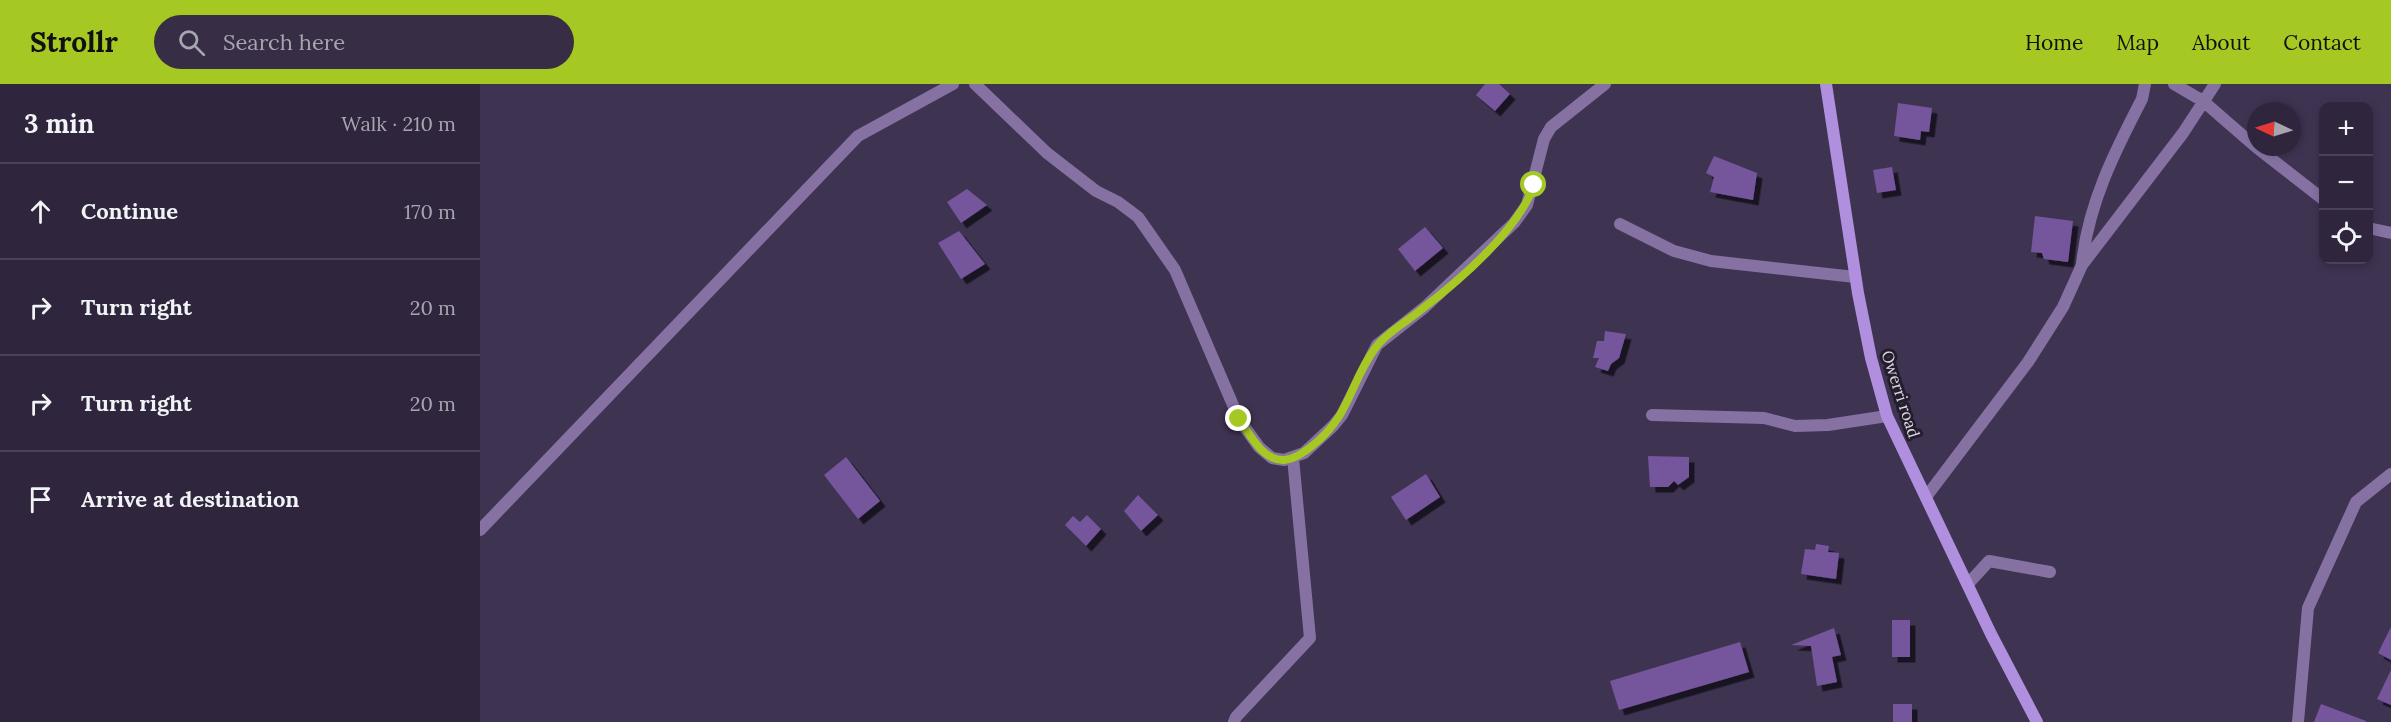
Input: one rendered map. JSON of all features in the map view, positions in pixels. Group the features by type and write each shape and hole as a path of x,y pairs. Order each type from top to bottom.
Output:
{"main road":[{"name":"Owerri road","path":"1826,84 1856,277 1871,358 1887,416 2037,722"}],"street":[{"path":"480,530 858,136 953,84"},
{"path":"975,84 1047,153 1096,191 1118,202 1138,217 1175,270 1239,419 1259,447 1272,458 1293,458 1316,443 1342,415 1377,345 1425,307 1514,223 1527,205 1544,139 1551,127 1605,84"},
{"path":"2082,265 2084,240 2100,186 2142,99 2145,84"},
{"path":"2174,84 2203,101 2247,139"},
{"path":"1926,497 2028,362 2063,308 2082,265 2183,133 2215,84"},
{"path":"2268,156 2319,196"},
{"path":"1620,224 1674,250 1711,261 1856,277"},
{"path":"2373,229 2391,233"},
{"path":"1652,415 1764,418 1795,426 1828,425 1887,416"},
{"path":"1234,722 1236,717 1310,638 1293,458"},
{"path":"2298,722 2308,608 2356,502 2391,474"},
{"path":"1968,584 1989,561 2050,572"}],"building":[{"path":"1485,84 1499,84 1510,94 1495,111 1476,95"},
{"path":"1898,103 1932,108 1929,132 1921,131 1920,140 1894,136"},
{"path":"1714,156 1757,173 1753,200 1710,192 1714,177 1706,173"},
{"path":"1892,167 1896,190 1877,193 1873,170"},
{"path":"967,189 987,205 961,223 947,202"},
{"path":"2035,216 2073,221 2068,262 2044,259 2042,253 2031,252"},
{"path":"1425,227 1443,248 1415,271 1398,249"},
{"path":"959,231 985,264 961,279 938,243"},
{"path":"1605,331 1626,334 1619,358 1611,364 1608,371 1595,367 1599,358 1593,358 1597,341 1604,341"},
{"path":"1648,456 1689,457 1689,477 1678,485 1674,481 1668,487 1650,487"},
{"path":"846,457 880,501 858,519 824,475"},
{"path":"1426,474 1440,497 1406,520 1391,497"},
{"path":"1138,495 1158,515 1141,531 1124,511"},
{"path":"1087,515 1101,529 1086,546 1065,525 1073,516 1080,522"},
{"path":"1816,544 1829,546 1828,552 1839,553 1836,579 1801,574 1805,549 1815,550"},
{"path":"1892,620 1910,620 1910,657 1892,657"},
{"path":"2391,627 2391,660 2378,653"},
{"path":"1834,628 1841,655 1832,657 1837,682 1817,686 1811,646 1791,645"},
{"path":"1740,642 1749,672 1619,710 1610,681"},
{"path":"2391,670 2391,705 2377,699"},
{"path":"1893,704 1912,704 1912,722 1893,722"},
{"path":"2321,704 2366,721 2366,722 2314,722"}],"route":[{"path":"1239,419 1259,447 1272,458 1284,460 1304,453 1342,415 1377,345 1425,307 1497,242 1527,205 1534,185"}]}
